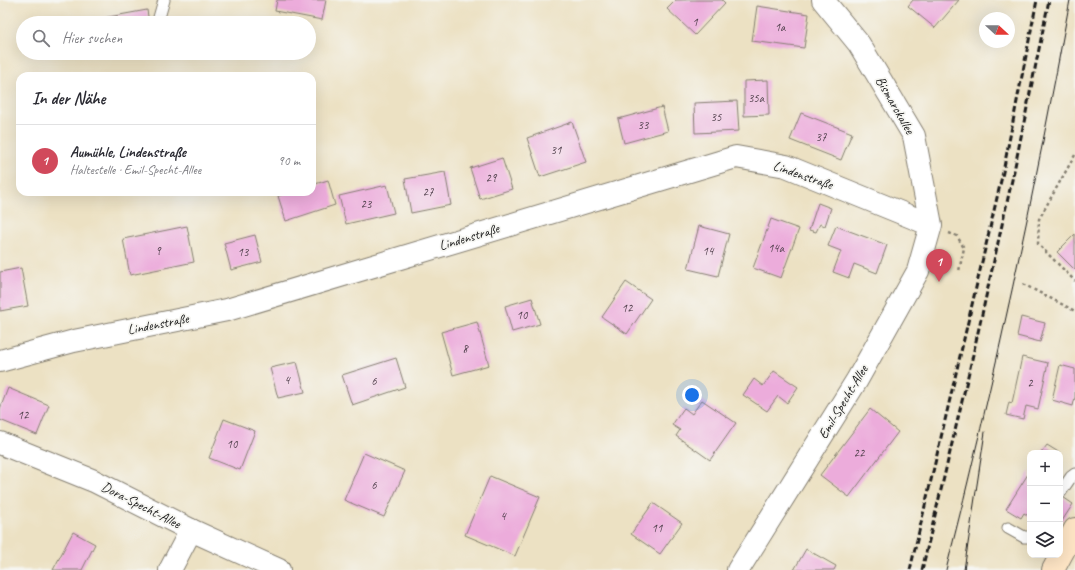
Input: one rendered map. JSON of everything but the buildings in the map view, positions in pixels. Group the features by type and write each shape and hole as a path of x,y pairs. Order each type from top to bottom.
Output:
{"main road":[{"path":"1063,550 1075,529"},
{"path":"1053,570 1059,558"}],"street":[{"name":"Bismarckallee","path":"823,0 859,44 914,136 931,225"},
{"name":"Lindenstraße","path":"0,361 74,340 227,310 736,157 786,166 931,225"},
{"name":"Emil-Specht-Allee","path":"738,570 861,374 918,271 931,225"},
{"name":"Dora-Specht-Allee","path":"0,443 94,481 191,530 279,570"},
{"path":"170,570 191,530"}],"lane":[{"path":"159,16 164,0"},
{"path":"1063,489 1075,474"},
{"path":"1008,528 1024,537 1027,537"}],"path":[{"path":"1075,155 1039,219 1038,244 1075,281"},
{"path":"959,271 964,248"},
{"path":"1023,284 1075,311"}],"tram line":[{"path":"946,570 981,428 1013,286 1043,143 1070,0"},
{"path":"964,570 985,432"}],"railway":[{"path":"910,570 1003,172 1037,0"},
{"path":"922,570 972,359 1014,171 1049,0"}],"place":[{"name":"Aumühle, Lindenstraße","path":"939,282"}]}
